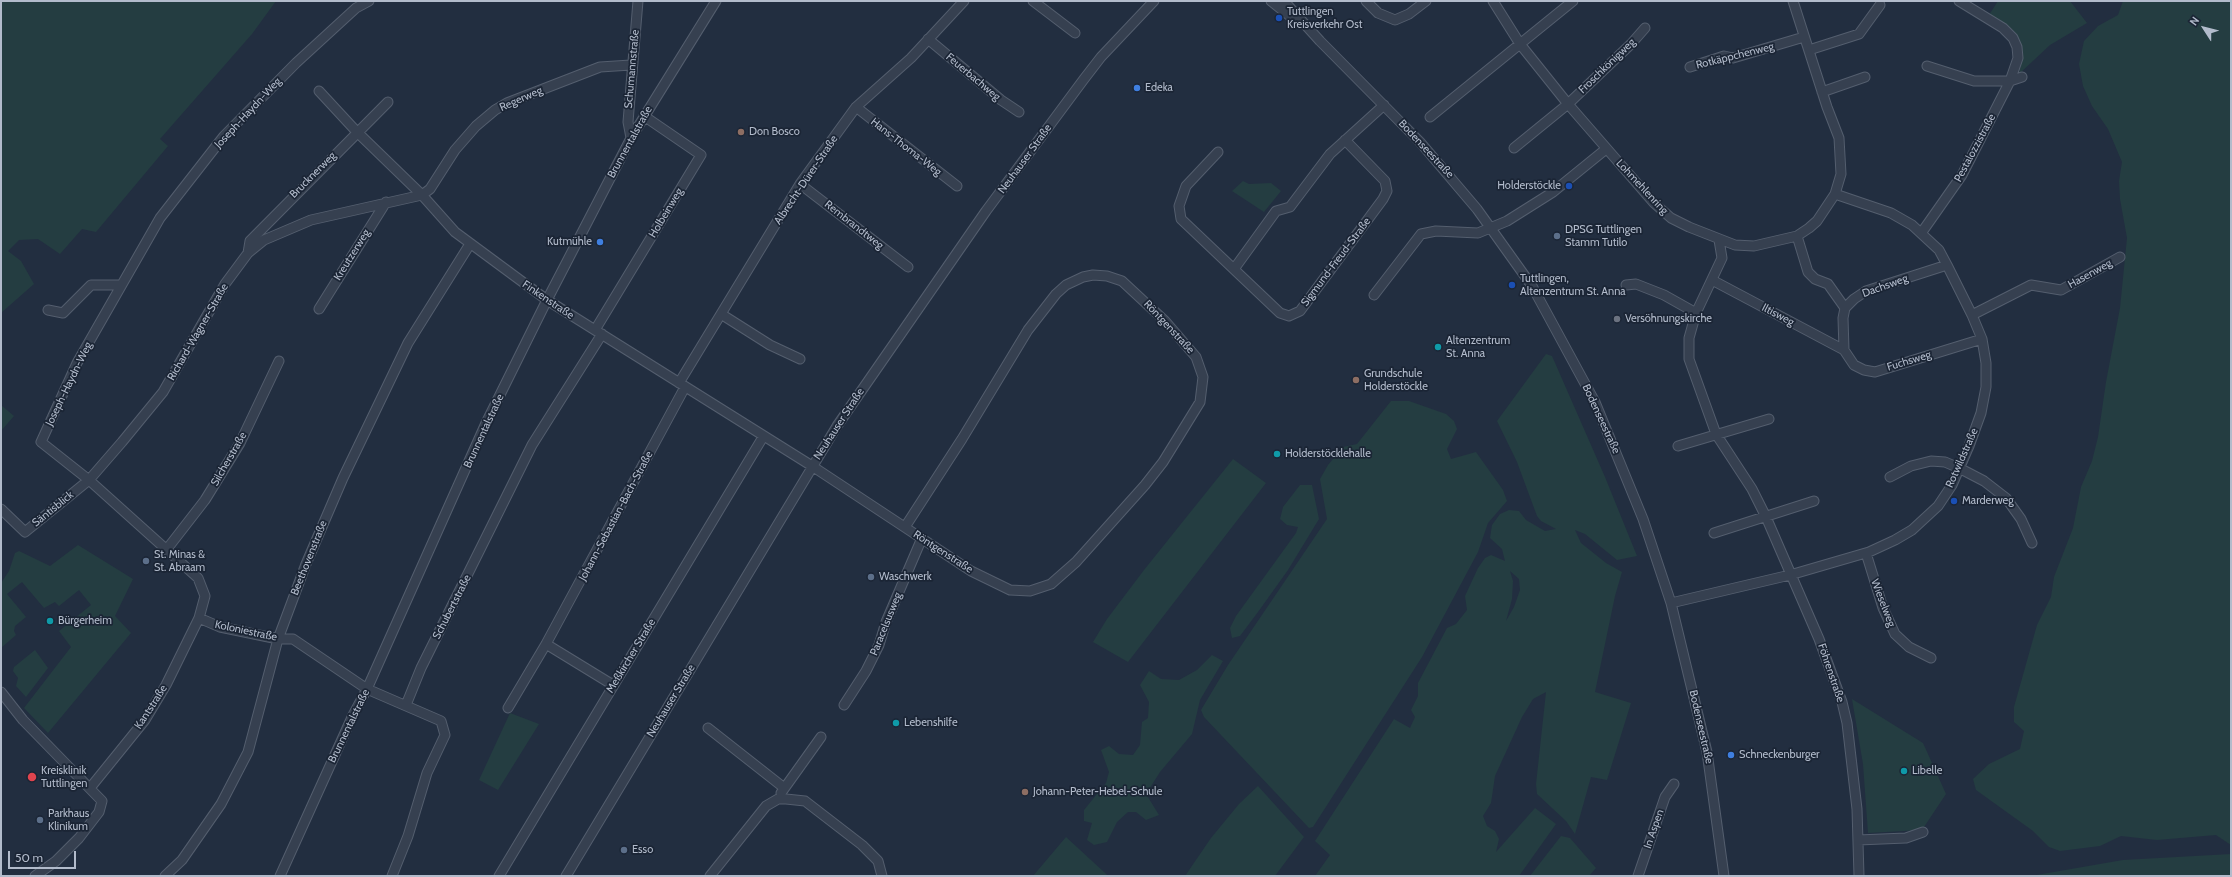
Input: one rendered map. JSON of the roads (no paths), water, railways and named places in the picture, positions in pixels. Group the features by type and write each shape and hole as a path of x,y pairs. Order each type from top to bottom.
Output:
{"street":[{"name":"Joseph-Haydn-Weg","path":"89,480 41,442 77,363 160,218 224,136 296,63 356,8 369,1"},
{"name":"Schumannstraße","path":"631,138 628,122 631,65 638,1"},
{"name":"Brunnentalstraße","path":"280,876 353,715 367,690 486,423 547,300 631,138 716,1"},
{"name":"Albrecht-Dürer-Straße","path":"682,385 721,314 800,184 856,107 911,58 964,1"},
{"path":"1033,1 1075,33"},
{"name":"Neuhauser Straße","path":"570,874 837,426 933,286 1011,177 1101,57 1154,1"},
{"name":"Bodenseestraße","path":"1271,1 1320,41"},
{"name":"Bodenseestraße","path":"1284,1 1320,41 1384,105 1454,179 1532,286 1595,402 1643,519 1672,603 1707,752 1724,876"},
{"path":"1366,1 1378,13 1395,20 1409,14 1426,1"},
{"name":"Lohmehlenring","path":"1492,1 1520,44 1568,104 1654,203 1671,218 1719,240 1735,245 1754,246 1797,236 1817,221 1835,194 1840,174 1841,154 1839,138 1822,92 1793,1"},
{"path":"1430,117 1573,1"},
{"name":"Pestalozzistraße","path":"1922,232 1962,175 2010,81 2018,58 2017,47 2013,38 2003,28 1959,1"},
{"path":"1809,50 1859,34 1880,5"},
{"name":"Froschkönigweg","path":"1568,104 1631,44 1645,28"},
{"name":"Rotkäppchenweg","path":"1690,67 1724,56 1733,58 1804,37"},
{"name":"Feuerbachweg","path":"928,39 1001,100 1019,112"},
{"name":"Regerweg","path":"422,195 430,189 455,150 476,126 495,110 507,103 600,67 631,65"},
{"path":"1927,66 1974,81 2010,81 2022,77"},
{"path":"1822,92 1865,77"},
{"name":"Finkenstraße","path":"319,91 356,132 422,195 455,232 470,244 547,300 763,437 812,466"},
{"name":"Brucknerweg","path":"248,253 250,241 356,132 388,102"},
{"path":"1514,148 1568,104"},
{"path":"1234,270 1276,211 1290,207 1330,154 1384,105"},
{"name":"Hans-Thoma-Weg","path":"856,107 957,186"},
{"name":"Holbeinweg","path":"598,332 701,155 644,116"},
{"name":"Sigmund-Freud-Straße","path":"1218,152 1186,186 1179,206 1182,219 1280,313 1289,316 1300,310 1383,199 1387,191 1385,181 1345,140"},
{"path":"1374,295 1421,234 1436,231 1478,233 1507,221 1553,192 1606,149"},
{"name":"Rembrandtweg","path":"800,184 908,267"},
{"name":"Rotwildstraße","path":"1672,603 1790,575 1866,553 1895,540 1927,517 1945,496 1959,468 1981,413 1986,387 1986,363 1982,338 1947,265 1938,250 1922,232 1891,213 1835,194"},
{"name":"Richard-Wagner-Straße","path":"89,480 163,392 188,351 210,308 248,253 264,240 288,228 311,220 422,195"},
{"name":"Kreutzerweg","path":"318,309 386,202"},
{"path":"1797,236 1808,272 1815,278 1828,284 1845,308 1843,318 1844,350"},
{"name":"Föhrenstraße","path":"1719,240 1722,258 1696,313 1689,338 1689,359 1716,434 1752,489 1766,517 1819,639 1842,702 1851,754 1858,840 1859,876"},
{"name":"Beethovenstraße","path":"165,876 182,860 221,804 248,752 278,639 306,564 346,471 408,343 470,244"},
{"name":"Hasenweg","path":"1972,315 2031,285 2060,290 2120,257"},
{"name":"Dachsweg","path":"1845,308 1866,291 1947,265"},
{"name":"Röntgenstraße","path":"812,466 972,571 1010,590 1030,591 1051,584 1076,562 1127,507 1163,462 1200,402 1203,377 1196,357 1165,321 1129,285 1122,281 1107,276 1093,275 1083,276 1066,285 1056,294 1028,330 965,434 905,527"},
{"name":"Iltisweg","path":"1712,280 1844,350"},
{"path":"1626,286 1636,284 1664,295 1696,313"},
{"path":"48,310 63,313 91,285 121,285"},
{"path":"721,314 770,345 800,359"},
{"name":"Schubertstraße","path":"406,705 422,668 532,445 598,332"},
{"name":"Fuchsweg","path":"1844,350 1854,365 1875,372 1982,338"},
{"name":"Silcherstraße","path":"167,549 206,500 240,443 279,361"},
{"name":"Johann-Sebastian-Bach-Straße","path":"508,708 546,644 682,385"},
{"path":"1678,446 1769,419"},
{"name":"Meßkircher Straße","path":"499,876 763,437"},
{"path":"1890,477 1911,466 1931,461 1945,462 1959,468 1984,481 2006,498 2020,518 2032,543"},
{"path":"89,480 198,578 205,596 199,618"},
{"name":"Säntisblick","path":"1,509 25,532 89,480"},
{"path":"1714,534 1814,501"},
{"name":"Paracelsusweg","path":"844,705 866,671 879,645 886,622 922,538"},
{"name":"Wieselweg","path":"1866,553 1883,608 1895,634 1909,647 1931,658"},
{"name":"Koloniestraße","path":"199,618 220,627 278,639 293,639 367,690 406,705"},
{"name":"Kantstraße","path":"90,788 145,720 166,685 199,618"},
{"path":"546,644 613,685"},
{"path":"1,692 23,720 61,762 102,801 99,812 79,838 56,860 35,876"},
{"path":"392,876 408,836 427,773 445,735 441,721 406,705"},
{"path":"708,728 783,787"},
{"path":"778,800 783,787 821,737"},
{"name":"In Aspen","path":"1638,876 1665,797 1674,784"},
{"path":"710,876 756,817 766,806 778,800 801,800 816,808 862,845 878,861 882,876"},
{"path":"1858,840 1906,838 1923,832"}],"place":[{"name":"Tuttlingen Kreisverkehr Ost","path":"1279,18"},
{"name":"Edeka","path":"1137,88"},
{"name":"Don Bosco","path":"741,132"},
{"name":"Holderstöckle","path":"1569,186"},
{"name":"DPSG Tuttlingen Stamm Tutilo","path":"1557,236"},
{"name":"Kutmühle","path":"600,242"},
{"name":"Tuttlingen, Altenzentrum St. Anna","path":"1512,285"},
{"name":"Versöhnungskirche","path":"1617,319"},
{"name":"Altenzentrum St. Anna","path":"1438,347"},
{"name":"Grundschule Holderstöckle","path":"1356,380"},
{"name":"Holderstöcklehalle","path":"1277,454"},
{"name":"Marderweg","path":"1954,501"},
{"name":"St. Minas & St. Abraam","path":"146,561"},
{"name":"Waschwerk","path":"871,577"},
{"name":"Bürgerheim","path":"50,621"},
{"name":"Lebenshilfe","path":"896,723"},
{"name":"Schneckenburger","path":"1731,755"},
{"name":"Libelle","path":"1904,771"},
{"name":"Kreisklinik Tuttlingen","path":"32,777"},
{"name":"Johann-Peter-Hebel-Schule","path":"1025,792"},
{"name":"Parkhaus Klinikum","path":"40,820"},
{"name":"Esso","path":"624,850"}]}
